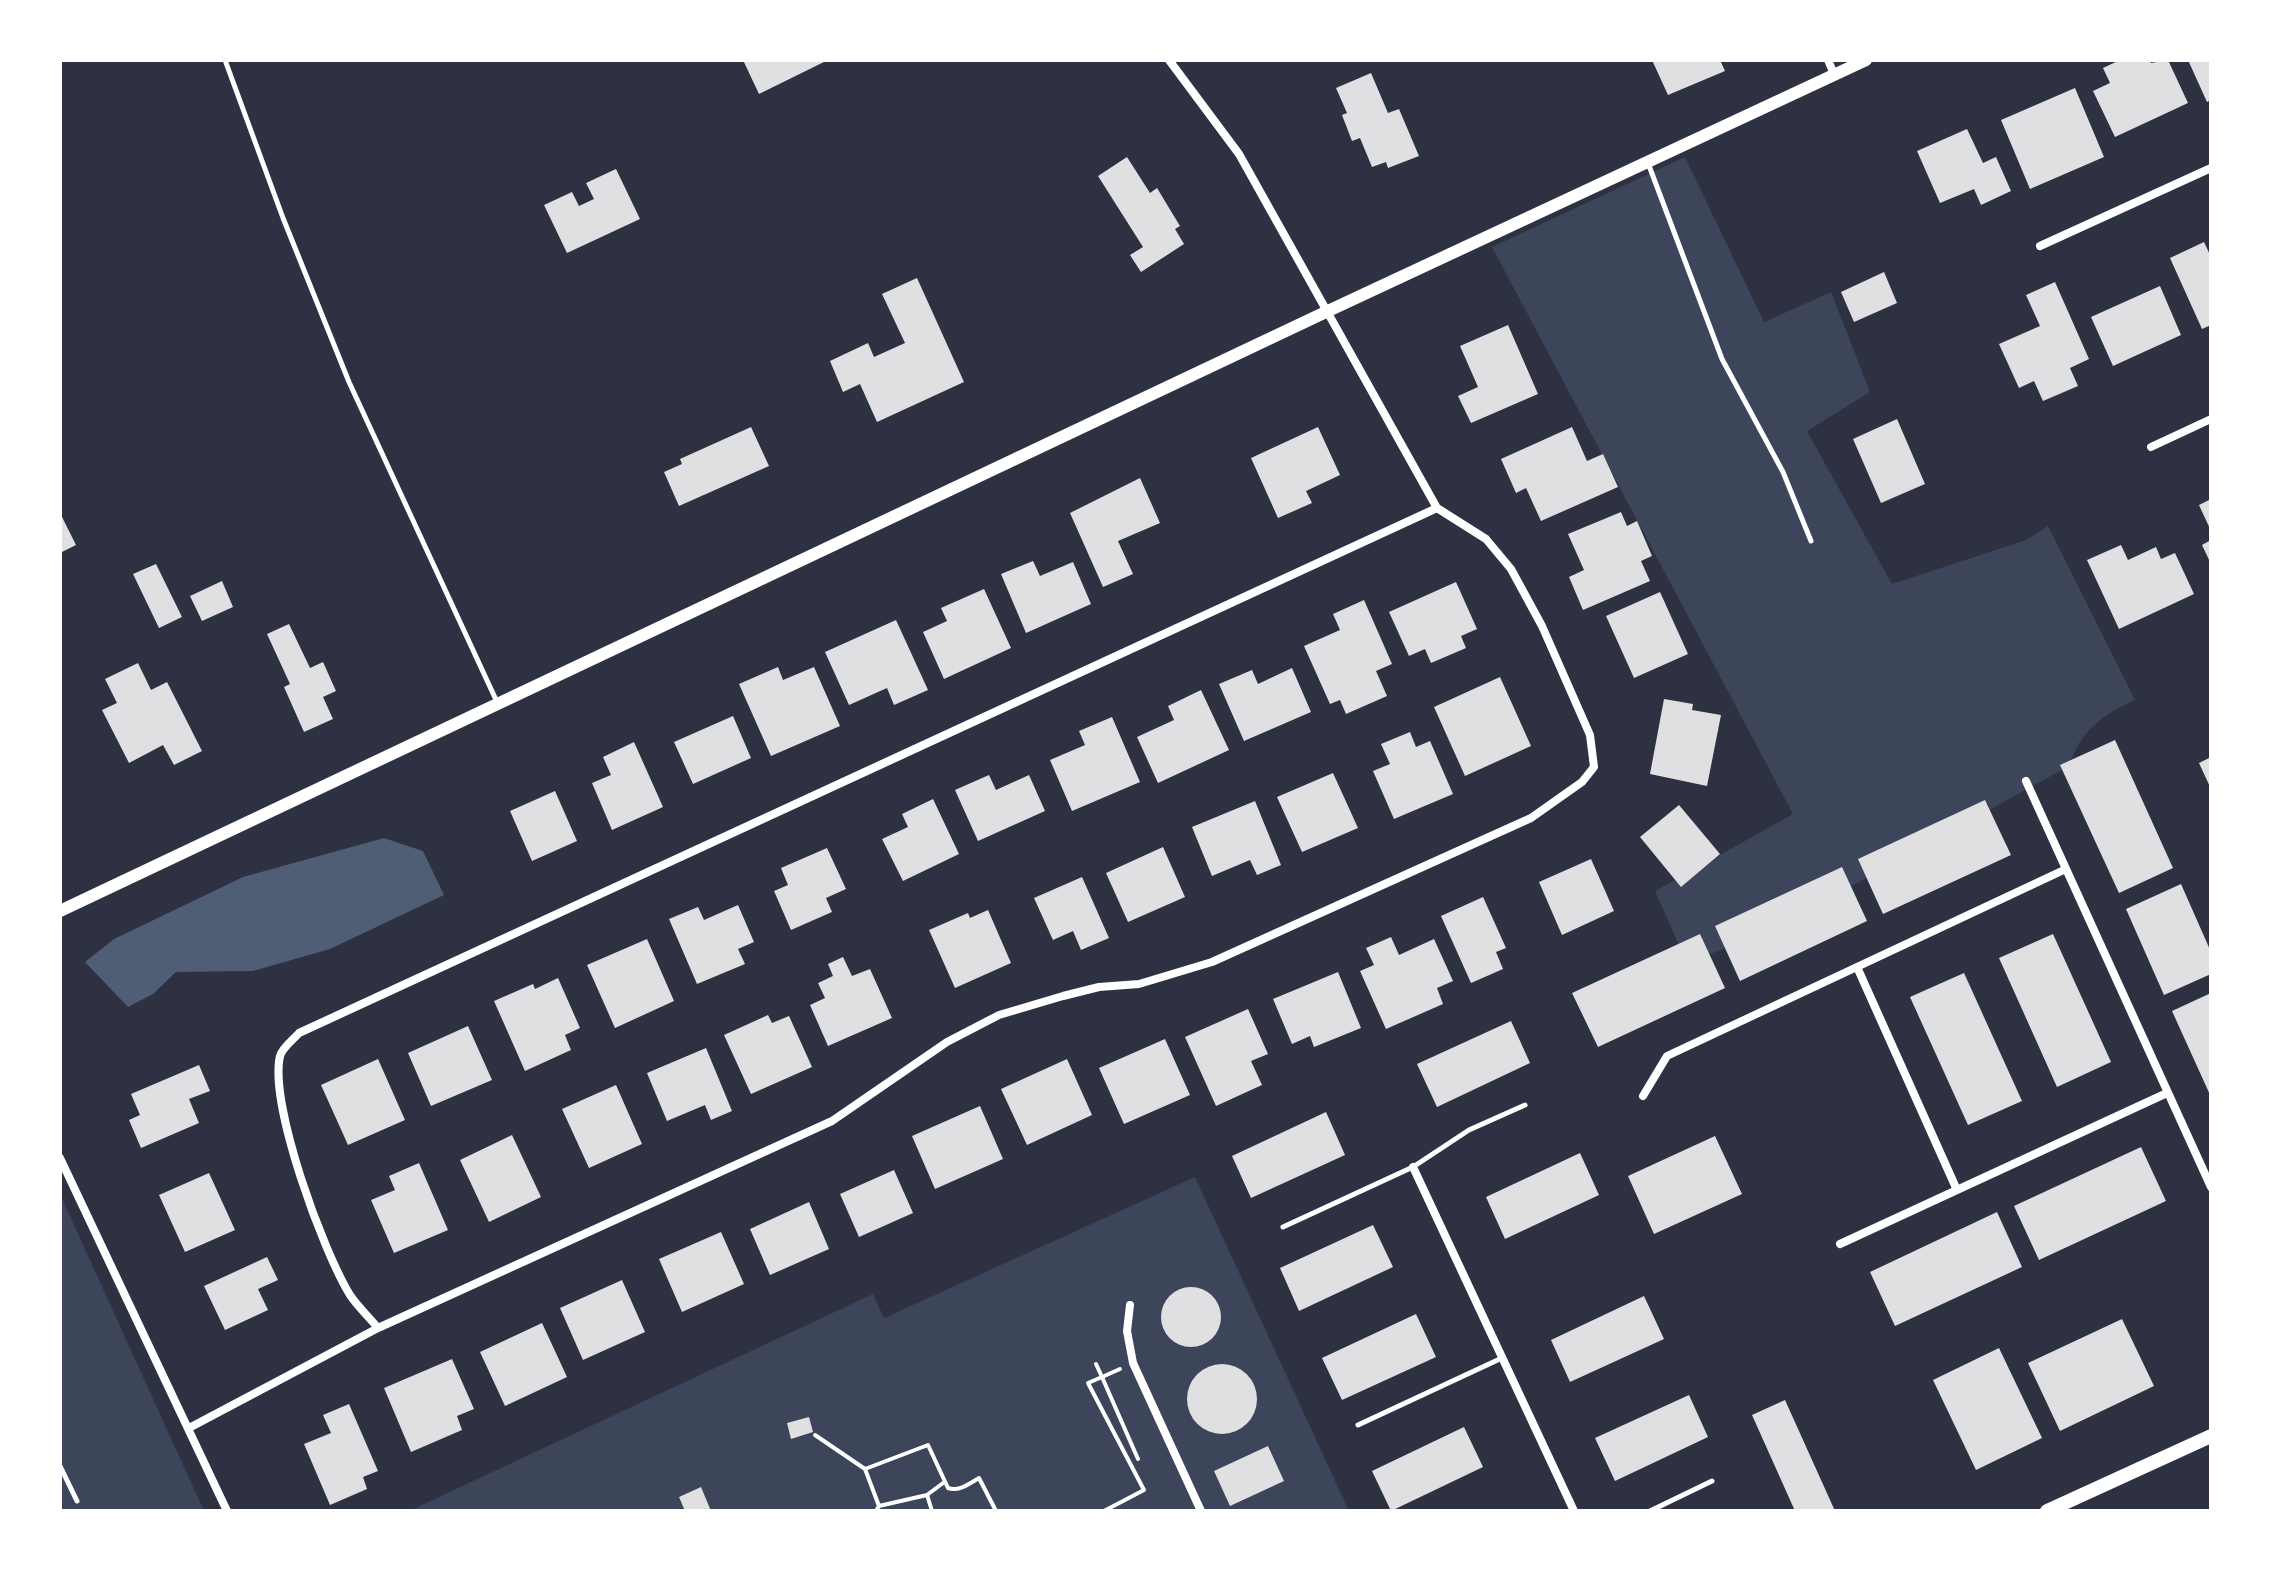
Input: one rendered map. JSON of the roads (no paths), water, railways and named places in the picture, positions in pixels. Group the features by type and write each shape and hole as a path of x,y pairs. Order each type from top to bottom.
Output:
{"main road":[{"path":"2047,1511 2070,1506 2211,1436"}],"street":[{"path":"189,1428 378,1328 832,1121 947,1042 999,1015 1099,987 1139,984 1212,962 1531,818 1582,782 1594,767 1590,735 1542,626 1511,569 1486,539 1437,508 1239,154 1169,60"},
{"path":"1828,60 1834,74"},
{"path":"60,911 1866,60"},
{"path":"2040,246 2211,168"},
{"path":"2151,447 2211,419"},
{"path":"378,1328 351,1296 325,1240 288,1140 278,1080 280,1053 299,1033 1437,508"},
{"path":"2026,781 2211,1187"},
{"path":"1643,1096 1667,1056 2066,869"},
{"path":"1857,967 1957,1190"},
{"path":"1840,1244 2167,1093"},
{"path":"60,1158 227,1511"},
{"path":"1413,1167 1574,1511"},
{"path":"1130,1305 1127,1331 1133,1363 1201,1511"}],"lane":[{"path":"225,60 283,218 349,382 497,703"},
{"path":"1647,162 1722,359 1783,472 1811,541"},
{"path":"1283,1227 1413,1167 1466,1132 1525,1105"},
{"path":"1358,1425 1503,1358"},
{"path":"60,1466 77,1501"},
{"path":"1650,1511 1712,1481"}]}
